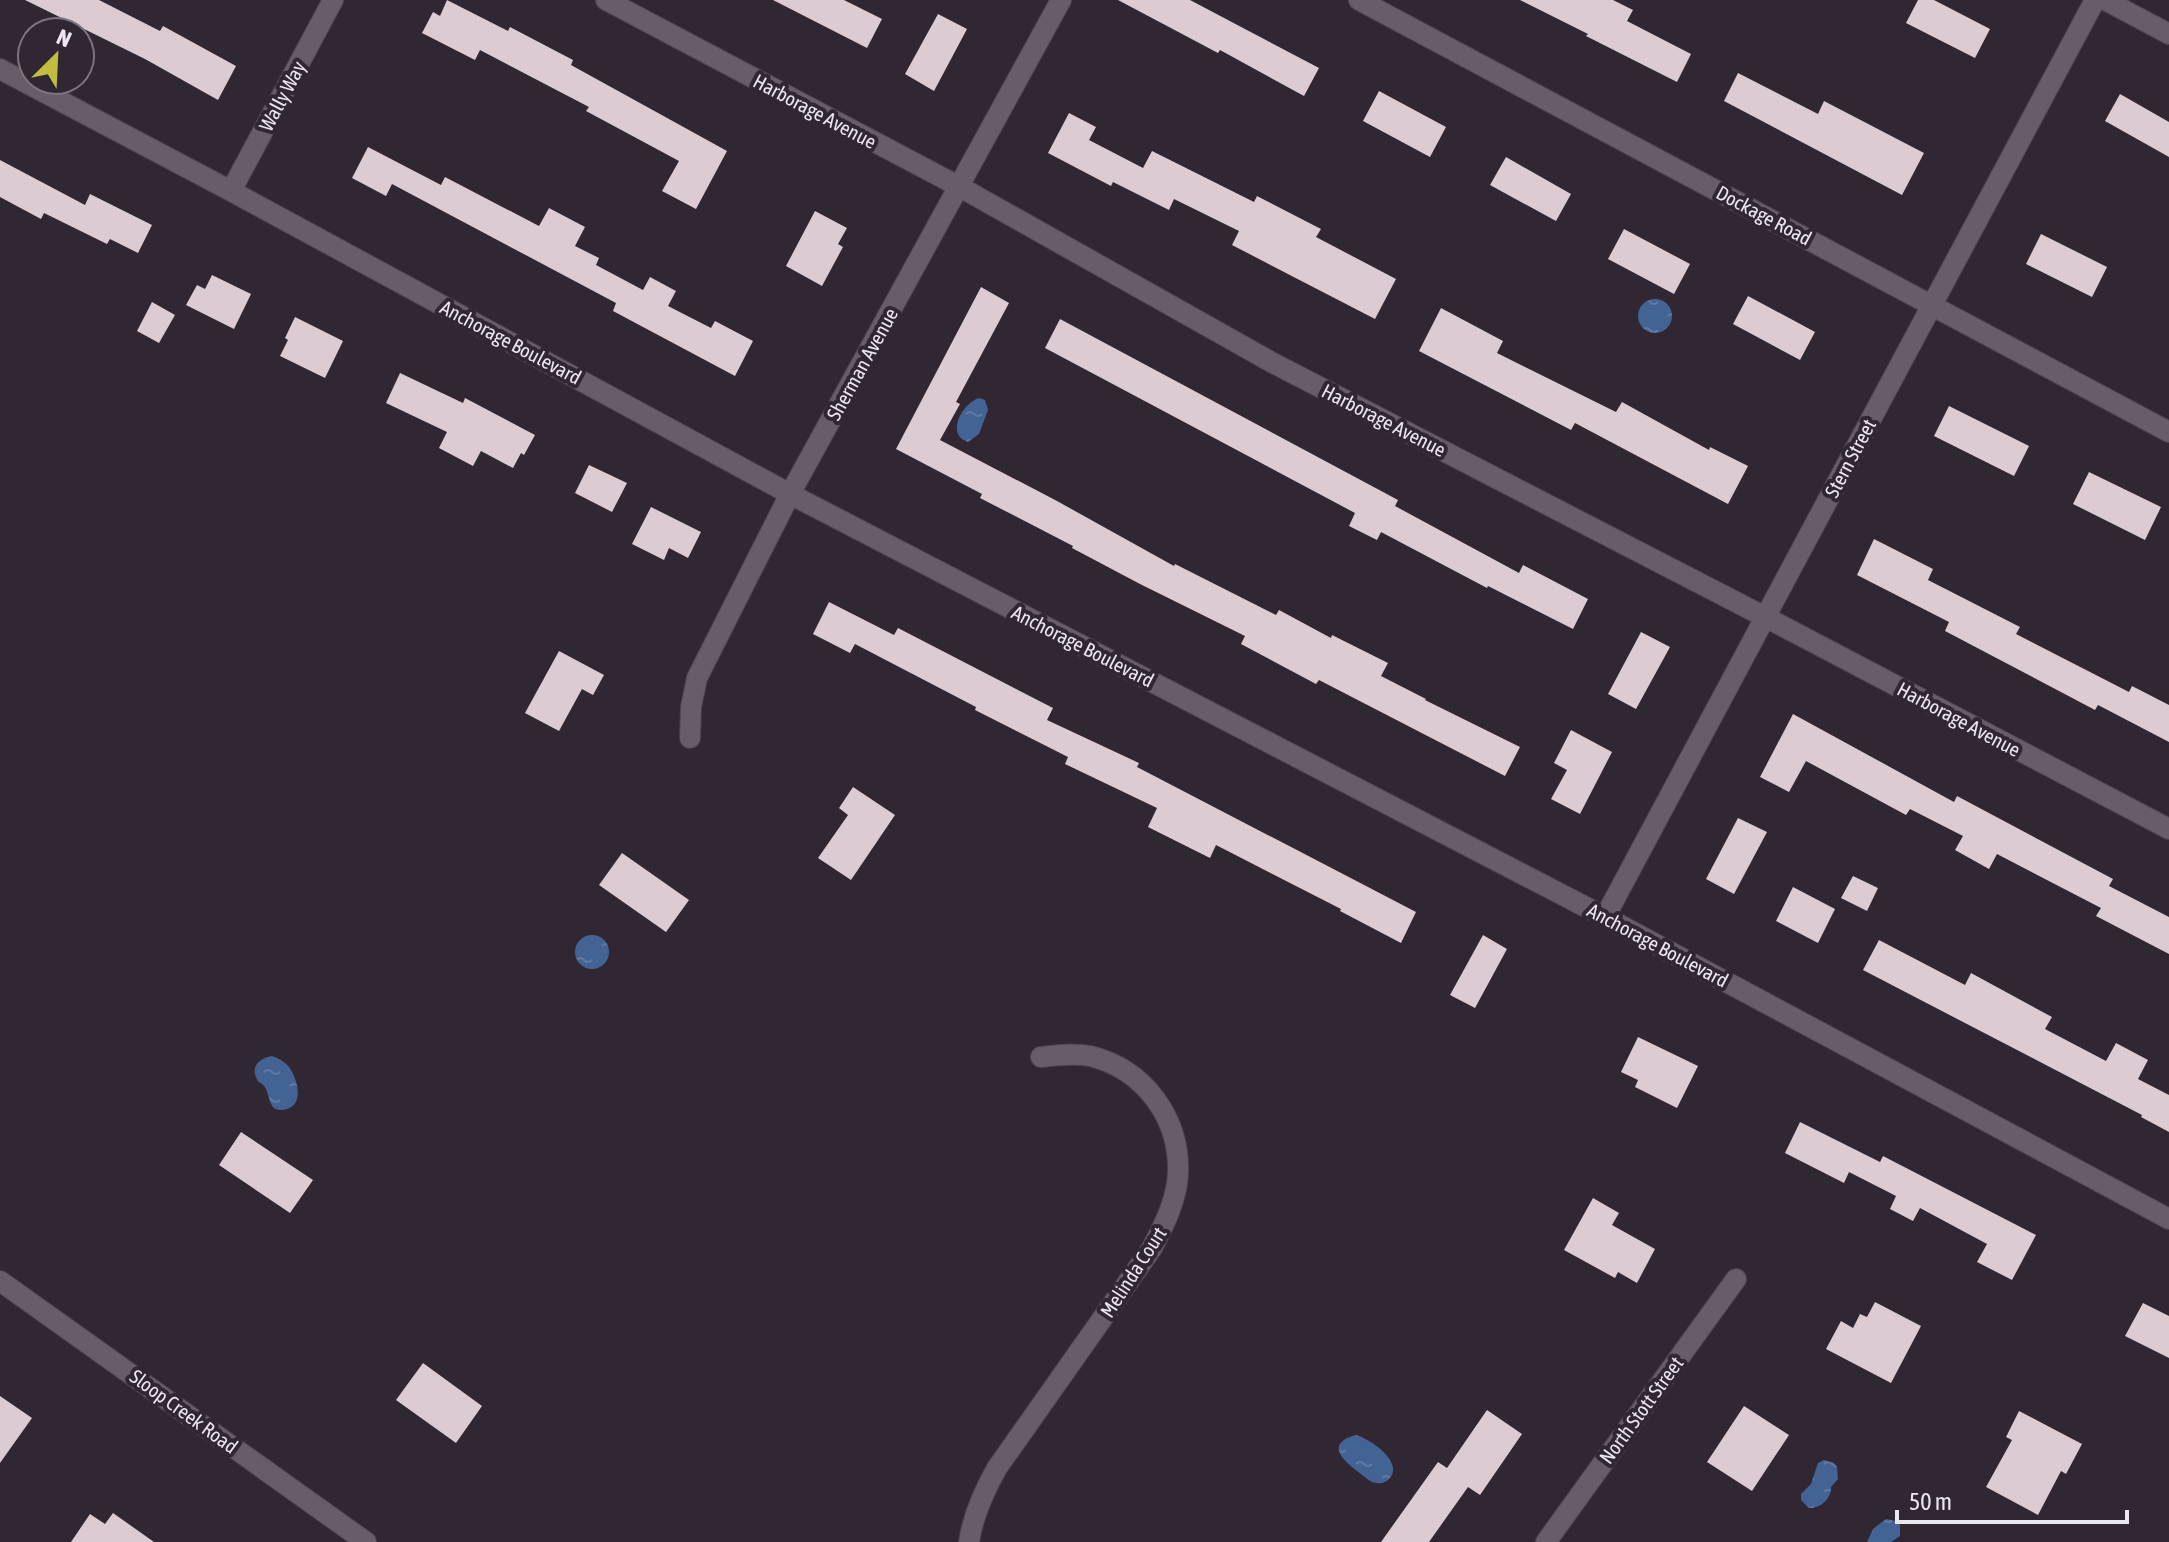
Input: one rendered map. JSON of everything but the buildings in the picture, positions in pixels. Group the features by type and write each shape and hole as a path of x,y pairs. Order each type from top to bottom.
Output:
{"street":[{"name":"Wally Way","path":"231,191 333,0"},
{"name":"Harborage Avenue","path":"606,0 960,187 1273,363 2169,829"},
{"name":"Sherman Avenue","path":"690,738 691,707 697,678 790,494 1061,0"},
{"name":"Dockage Road","path":"1359,0 2169,432"},
{"name":"Stern Street","path":"1605,917 2095,0"},
{"path":"2105,0 2169,34"},
{"name":"Anchorage Boulevard","path":"0,69 790,494 1605,917 2169,1219"},
{"name":"Melinda Court","path":"969,1542 976,1511 997,1468 1152,1248 1165,1224 1178,1176 1178,1152 1173,1131 1150,1091 1131,1075 1089,1056 1064,1054 1041,1057"},
{"name":"North Stott Street","path":"1546,1542 1736,1279"},
{"name":"Sloop Creek Road","path":"0,1281 366,1542"}],"water":[{"path":"1655,299 1667,304 1672,316 1667,328 1655,333 1643,328 1638,316 1643,304"},
{"path":"979,398 985,400 988,410 979,434 968,442 957,432 959,418 968,405"},
{"path":"592,935 604,940 609,952 604,964 592,969 580,964 575,952 580,940"},
{"path":"272,1056 286,1064 298,1089 296,1102 287,1109 273,1106 256,1077 258,1063"},
{"path":"1356,1435 1377,1446 1389,1459 1393,1472 1387,1481 1371,1481 1340,1454 1340,1443"},
{"path":"1824,1460 1837,1467 1838,1479 1824,1502 1809,1508 1801,1500 1801,1494 1811,1484 1818,1463"},
{"path":"1886,1519 1900,1525 1900,1536 1891,1542 1867,1542 1873,1529"}]}
